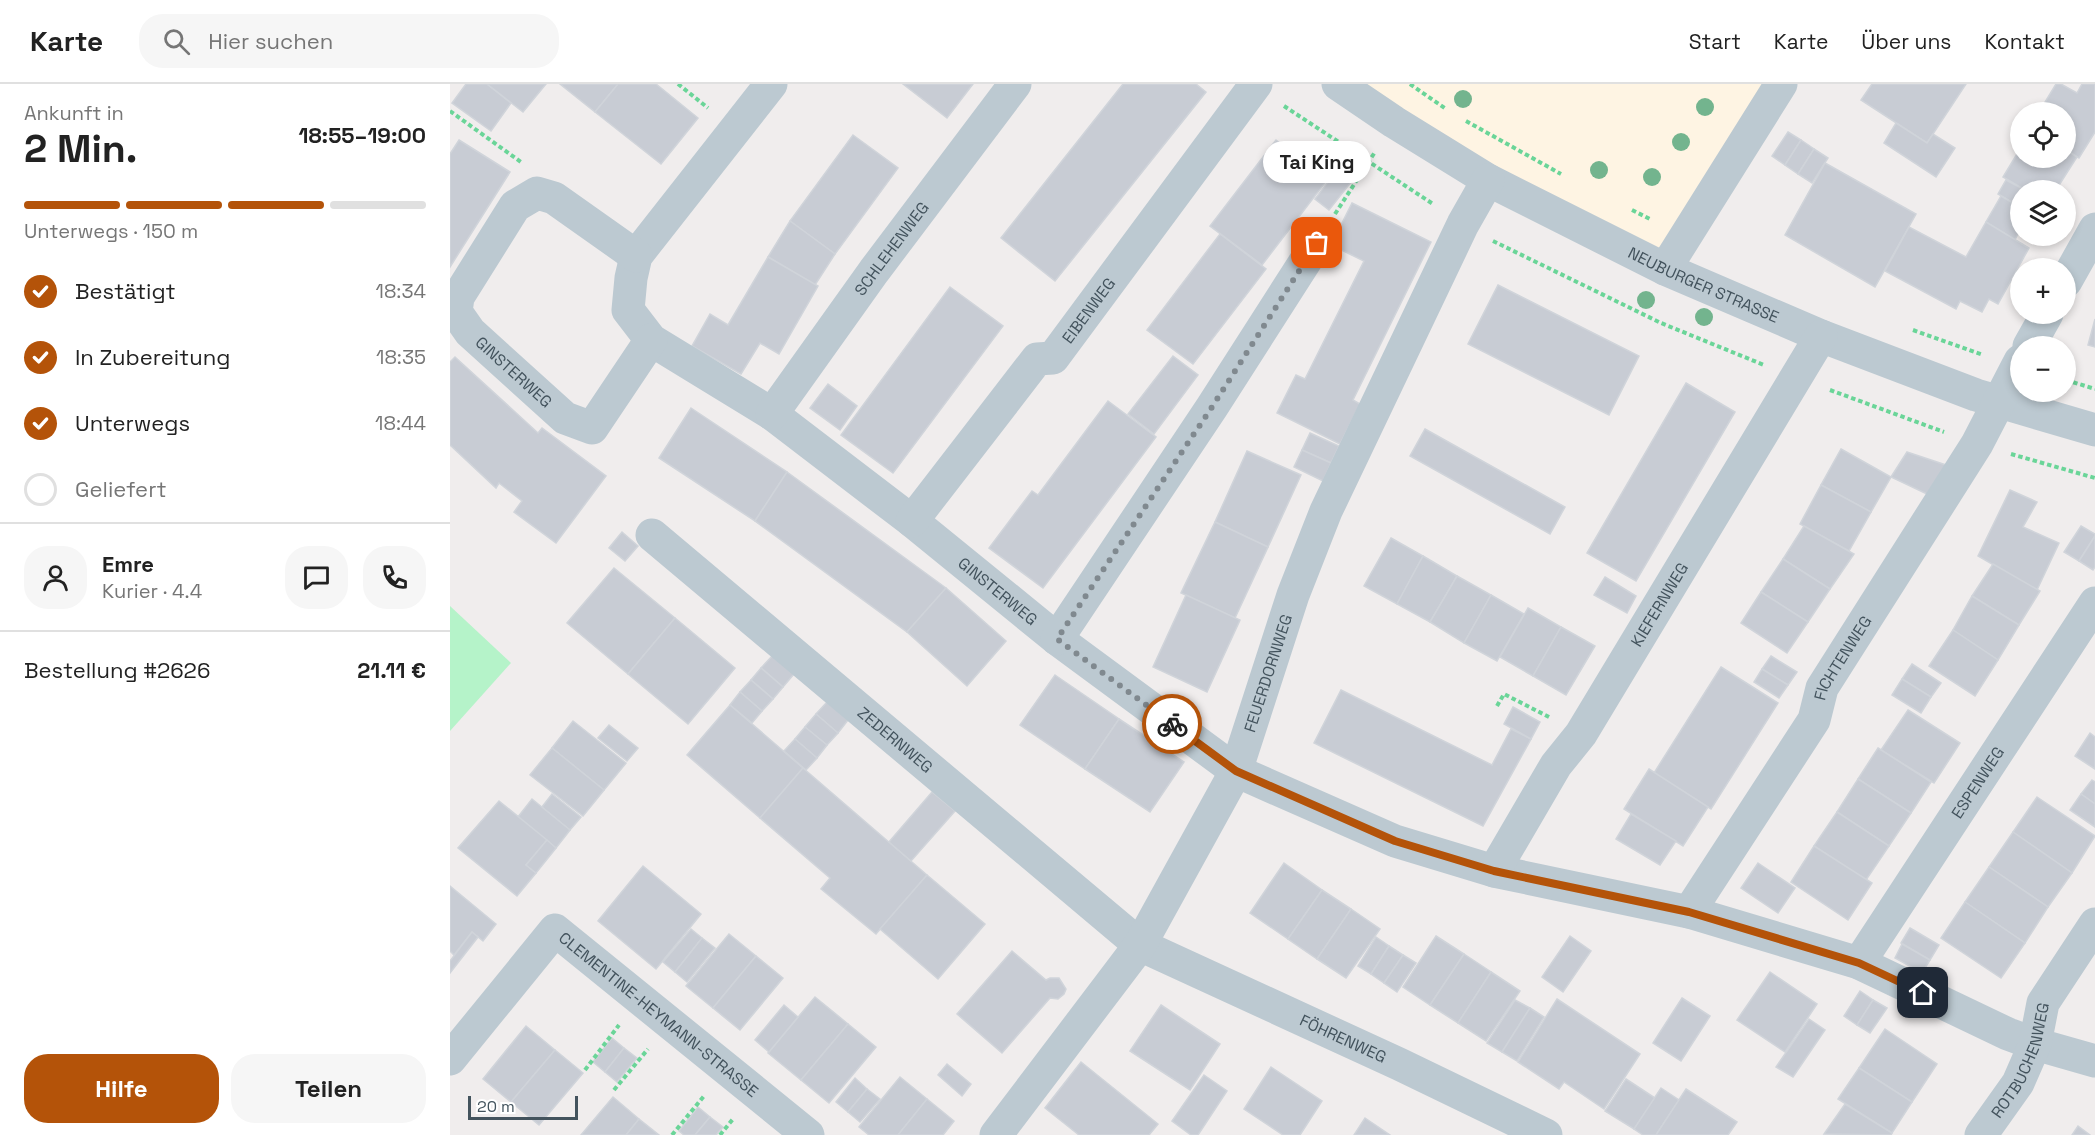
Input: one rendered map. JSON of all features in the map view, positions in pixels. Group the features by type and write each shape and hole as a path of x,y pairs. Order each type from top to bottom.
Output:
{"street":[{"name":"GINSTERWEG","path":"771,84 636,256 628,310 651,340 772,414 912,521 1057,639 1236,771 1395,841 1494,871 1689,912 1859,963 2008,1034 2095,1061"},
{"name":"SCHLEHENWEG","path":"772,414 874,271 1015,84"},
{"name":"EIBENWEG","path":"912,521 1037,359 1053,358 1256,84"},
{"name":"NEUBURGER STRASSE","path":"1338,84 1394,122 1488,180 1665,269 1821,336 1998,403 2095,430"},
{"path":"1665,269 1781,84"},
{"name":"FEUERDORNWEG","path":"996,1135 1140,945 1236,771 1293,595 1326,511 1464,224 1488,180"},
{"name":"GINSTERWEG","path":"537,193 515,206 458,297 456,312 470,332 565,418 592,428 651,340"},
{"path":"537,193 554,198 636,256"},
{"path":"2076,263 2095,228"},
{"path":"1057,639 1212,407 1317,243"},
{"name":"KIEFERNWEG","path":"1494,871 1556,765 1581,734 1821,336"},
{"name":"FICHTENWEG","path":"1689,912 1814,720 1822,688 1977,444 2010,380"},
{"name":"ZEDERNWEG","path":"652,535 1140,945"},
{"name":"ESPENWEG","path":"1859,963 2095,603"},
{"name":"ROTBUCHENWEG","path":"1981,1135 2018,1083 2035,1044 2043,1003 2095,924"},
{"name":"CLEMENTINE-HEYMANN-STRASSE","path":"450,1059 555,930 808,1135"},
{"name":"FÖHRENWEG","path":"1140,945 1399,1064 1546,1135"}],"path":[{"path":"450,111 538,175 537,193"},
{"path":"1317,243 1394,122"},
{"path":"2076,383 2095,389"},
{"path":"1497,706 1504,694 1581,734"},
{"path":"585,1070 640,999"},
{"path":"614,1090 669,1023"},
{"path":"672,1135 725,1068"}],"shaded area":[{"path":"1338,84 1781,84 1665,269"}],"green space":[{"path":"450,606 511,663 450,731"}],"building":[{"path":"466,84 487,84 511,103 491,131 452,103"},
{"path":"487,84 546,84 523,112"},
{"path":"560,84 618,84 595,112"},
{"path":"618,84 656,84 698,118 661,164 595,112"},
{"path":"903,84 973,84 947,118"},
{"path":"1123,84 1196,84 1206,92 1055,281 1001,238"},
{"path":"1872,84 1966,84 1927,143 1861,100"},
{"path":"2056,84 2061,84 2077,93 2082,84 2095,84 2095,132 2079,158 2076,156 2076,102 2045,102"},
{"path":"1896,123 1927,143 1933,134 1955,148 1936,177 1884,143"},
{"path":"1788,132 1801,140 1785,165 1772,156"},
{"path":"853,135 898,168 835,254 790,221"},
{"path":"459,140 510,172 450,267 450,154"},
{"path":"1276,140 1328,179 1262,265 1210,226"},
{"path":"1801,140 1814,149 1798,174 1785,165"},
{"path":"1814,149 1828,158 1812,183 1798,174"},
{"path":"1825,163 1916,214 1875,287 1785,235"},
{"path":"2010,165 2010,168 2070,168 2062,180 2010,181 2003,177"},
{"path":"1337,170 1352,181 1329,210 1315,199"},
{"path":"2006,180 2010,182 2010,201 1998,194"},
{"path":"2001,196 2010,201 2010,237 1986,222"},
{"path":"1352,203 1431,242 1353,400 1360,404 1340,444 1277,413 1296,375 1305,379 1364,261 1331,245"},
{"path":"790,221 835,254 815,285 768,257"},
{"path":"1986,222 2010,237 2010,246 2029,248 2023,258 2010,258 2010,282 1998,304 1989,299 1982,312 1960,301 1956,309 1885,271 1909,227 1966,257"},
{"path":"1220,234 1266,269 1193,364 1147,330"},
{"path":"768,257 818,286 779,354 760,343 741,374 692,346 710,314 728,325"},
{"path":"1498,285 1639,356 1609,415 1468,344"},
{"path":"950,287 1003,326 893,473 841,435"},
{"path":"2095,319 2095,347 2088,345"},
{"path":"1173,356 1198,375 1154,434 1128,414"},
{"path":"455,357 538,433 542,428 606,476 556,543 514,512 522,501 499,483 496,488 450,445 450,362"},
{"path":"1686,383 1735,412 1636,581 1587,553"},
{"path":"828,384 857,406 840,430 810,408"},
{"path":"1108,401 1156,437 1043,588 989,548 1032,491 1038,495"},
{"path":"691,408 787,472 755,521 659,458"},
{"path":"1425,429 1565,507 1550,534 1410,456"},
{"path":"1310,433 1339,446 1331,463 1302,450"},
{"path":"1841,449 1891,477 1871,512 1821,485"},
{"path":"1302,450 1331,463 1323,481 1294,467"},
{"path":"1247,451 1301,475 1268,547 1215,522"},
{"path":"1907,452 1946,465 1927,494 1891,477"},
{"path":"787,472 946,588 907,632 755,521"},
{"path":"1821,485 1871,512 1849,551 1800,524"},
{"path":"2010,490 2037,502 2023,527 2059,543 2037,590 1978,556"},
{"path":"1215,522 1268,547 1235,618 1181,593"},
{"path":"1804,526 1854,554 1830,589 1783,559"},
{"path":"2081,526 2095,536 2079,561 2064,552"},
{"path":"622,532 638,546 625,561 609,548"},
{"path":"2095,536 2095,567 2093,570 2079,561"},
{"path":"1391,538 1423,556 1397,604 1364,586"},
{"path":"1423,556 1457,576 1430,622 1397,604"},
{"path":"1783,559 1830,589 1808,622 1761,592"},
{"path":"1993,564 2040,591 2019,625 1972,596"},
{"path":"614,568 675,618 628,674 567,623"},
{"path":"1457,576 1491,595 1464,643 1430,622"},
{"path":"1605,577 1636,596 1627,613 1594,595"},
{"path":"946,588 1006,641 967,686 907,632"},
{"path":"1761,592 1808,622 1787,653 1741,623"},
{"path":"1186,595 1240,620 1207,692 1153,667"},
{"path":"1491,595 1524,614 1497,661 1464,643"},
{"path":"1972,596 2019,625 1998,660 1953,630"},
{"path":"1528,608 1561,627 1533,676 1500,657"},
{"path":"675,618 735,668 688,724 628,674"},
{"path":"1561,627 1595,646 1566,695 1533,676"},
{"path":"1953,630 1998,660 1975,696 1929,666"},
{"path":"773,655 794,674 783,687 761,668"},
{"path":"1771,656 1797,672 1788,685 1762,669"},
{"path":"1912,664 1941,683 1931,697 1902,679"},
{"path":"1721,667 1778,703 1711,809 1654,773"},
{"path":"761,668 783,687 773,699 751,680"},
{"path":"1762,669 1788,685 1779,698 1754,682"},
{"path":"1055,675 1119,719 1085,769 1020,725"},
{"path":"1902,679 1931,697 1921,713 1892,695"},
{"path":"751,680 773,699 762,711 740,692"},
{"path":"1341,690 1492,765 1511,729 1531,739 1483,826 1314,743"},
{"path":"740,692 762,711 752,723 730,705"},
{"path":"827,702 848,720 838,733 816,714"},
{"path":"730,705 803,768 760,818 687,755"},
{"path":"1513,707 1540,722 1531,739 1504,724"},
{"path":"1908,710 1960,743 1934,783 1881,750"},
{"path":"816,714 838,733 827,745 805,727"},
{"path":"1119,719 1184,762 1150,812 1085,769"},
{"path":"573,721 626,763 604,790 552,748"},
{"path":"609,725 638,748 627,761 598,738"},
{"path":"805,727 827,745 817,758 795,739"},
{"path":"2090,733 2095,737 2095,769 2075,756"},
{"path":"795,739 817,758 806,770 784,751"},
{"path":"552,748 604,790 583,816 530,775"},
{"path":"1878,748 1931,782 1911,813 1858,779"},
{"path":"803,768 927,875 876,934 821,889 830,878 760,818"},
{"path":"1649,769 1708,807 1683,846 1624,809"},
{"path":"1858,779 1911,813 1889,846 1837,812"},
{"path":"2092,780 2095,782 2095,804 2081,794"},
{"path":"932,792 955,811 911,861 889,842"},
{"path":"552,794 581,817 570,830 542,807"},
{"path":"2081,794 2095,804 2095,827 2070,810"},
{"path":"2037,797 2095,836 2072,873 2013,832"},
{"path":"532,799 570,830 556,848 518,817"},
{"path":"499,801 547,840 526,865 536,873 517,896 458,848"},
{"path":"1837,812 1889,846 1866,880 1814,846"},
{"path":"1631,814 1676,841 1660,865 1616,839"},
{"path":"2013,832 2072,873 2048,907 1989,867"},
{"path":"547,840 556,848 536,873 526,865"},
{"path":"1814,846 1872,883 1848,920 1791,882"},
{"path":"1284,863 1322,890 1288,939 1250,913"},
{"path":"1758,863 1795,888 1778,913 1741,888"},
{"path":"643,866 701,914 656,969 598,921"},
{"path":"1989,867 2048,907 2025,943 1965,902"},
{"path":"927,875 985,924 938,979 880,929"},
{"path":"450,886 496,924 483,941 472,932 454,955 450,951"},
{"path":"1322,890 1351,909 1317,959 1288,939"},
{"path":"1965,902 2025,943 2001,978 1941,938"},
{"path":"1351,909 1380,929 1346,978 1317,959"},
{"path":"1910,928 1939,945 1930,960 1901,943"},
{"path":"691,929 702,938 675,972 663,962"},
{"path":"472,932 478,937 450,973 450,961"},
{"path":"729,934 756,956 713,1008 686,986"},
{"path":"1436,936 1464,954 1430,1005 1403,987"},
{"path":"1570,936 1591,951 1563,992 1542,977"},
{"path":"1376,937 1389,946 1371,974 1358,966"},
{"path":"702,938 715,948 687,982 675,972"},
{"path":"1902,944 1930,960 1922,973 1895,958"},
{"path":"1389,946 1403,955 1384,983 1371,974"},
{"path":"1012,951 1046,980 1059,978 1066,989 1058,999 1050,998 1002,1053 957,1014"},
{"path":"1464,954 1491,972 1458,1023 1430,1005"},
{"path":"1403,955 1416,963 1397,992 1384,983"},
{"path":"756,956 783,978 740,1030 713,1008"},
{"path":"1491,972 1520,991 1486,1041 1458,1023"},
{"path":"1770,972 1817,1004 1785,1052 1737,1020"},
{"path":"1860,991 1873,1000 1857,1025 1844,1016"},
{"path":"815,997 848,1024 801,1080 768,1053"},
{"path":"1682,998 1710,1016 1681,1061 1653,1043"},
{"path":"1557,999 1640,1054 1604,1109 1564,1082 1559,1089 1518,1062"},
{"path":"1515,1000 1530,1008 1502,1052 1487,1043"},
{"path":"1873,1000 1887,1008 1870,1033 1857,1025"},
{"path":"784,1005 798,1017 769,1052 755,1040"},
{"path":"1161,1005 1220,1044 1190,1090 1130,1051"},
{"path":"1530,1008 1544,1017 1517,1061 1502,1052"},
{"path":"1809,1019 1825,1030 1793,1077 1776,1067"},
{"path":"848,1024 876,1047 829,1103 801,1080"},
{"path":"526,1026 555,1050 511,1102 483,1079"},
{"path":"1885,1029 1937,1064 1912,1102 1859,1068"},
{"path":"612,1038 624,1048 605,1072 593,1062"},
{"path":"624,1048 637,1058 617,1082 605,1072"},
{"path":"555,1050 583,1073 539,1125 511,1102"},
{"path":"1081,1062 1158,1124 1149,1135 1079,1135 1045,1108"},
{"path":"947,1064 971,1084 962,1096 938,1075"},
{"path":"1271,1067 1322,1101 1300,1135 1283,1135 1244,1109"},
{"path":"1859,1068 1912,1102 1892,1133 1838,1099"},
{"path":"1204,1075 1227,1091 1198,1135 1191,1135 1172,1121"},
{"path":"900,1077 927,1099 898,1135 869,1135 859,1127"},
{"path":"855,1078 867,1089 848,1112 836,1102"},
{"path":"1626,1079 1655,1098 1634,1129 1605,1111"},
{"path":"1661,1088 1679,1100 1656,1135 1643,1135 1634,1129"},
{"path":"867,1089 880,1099 860,1122 848,1112"},
{"path":"1686,1089 1737,1122 1728,1135 1656,1135"},
{"path":"613,1097 639,1119 626,1135 581,1135"},
{"path":"927,1099 954,1121 943,1135 898,1135"},
{"path":"1845,1104 1892,1133 1891,1135 1824,1134"},
{"path":"698,1107 710,1117 695,1135 684,1135 679,1131"},
{"path":"710,1117 723,1127 716,1135 695,1135"},
{"path":"1365,1118 1390,1135 1354,1135"},
{"path":"639,1119 659,1135 626,1135"},
{"path":"2078,1126 2090,1135 2072,1135"}],"way so far":[{"path":"1172,724 1057,639 1212,407 1317,243"}],"place":[{"name":"Tai King","path":"1317,243"}],"route":[{"path":"1172,724 1236,771 1395,841 1494,871 1689,912 1859,963 1923,993"}]}
